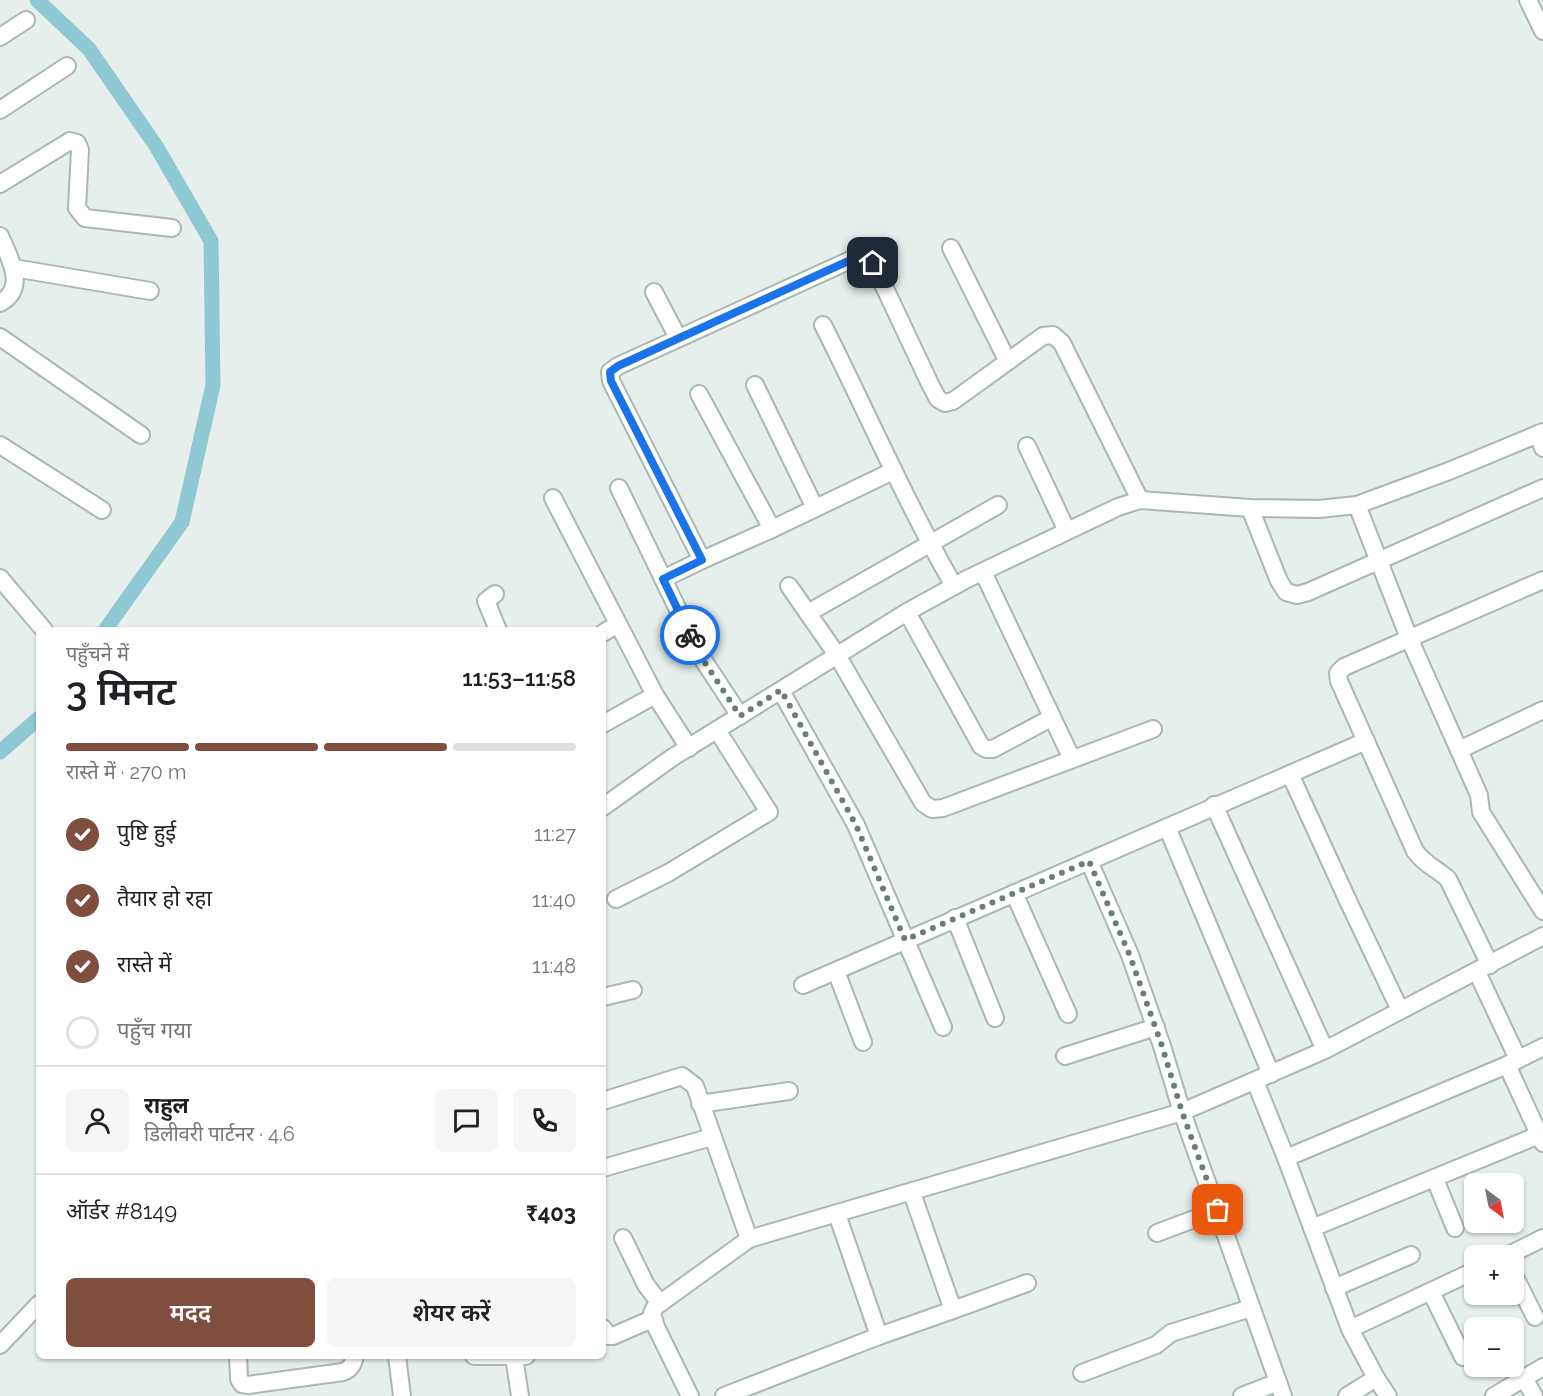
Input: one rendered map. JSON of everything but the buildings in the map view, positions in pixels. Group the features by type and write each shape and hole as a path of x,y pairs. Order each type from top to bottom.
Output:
{"street":[{"path":"1528,0 1543,31"},
{"path":"0,36 26,20"},
{"path":"0,110 67,66"},
{"path":"0,184 70,141 77,143 80,150 77,208 85,218 172,228"},
{"path":"0,236 14,268 15,287 7,299 0,303"},
{"path":"951,248 1007,360"},
{"path":"702,560 611,381 610,372 618,366 857,257 866,257 873,263 938,399 945,403 953,401 1042,336 1053,335 1062,344 1140,500"},
{"path":"14,268 150,291"},
{"path":"654,292 678,339"},
{"path":"823,325 860,397 892,471 954,586"},
{"path":"0,337 141,435"},
{"path":"755,385 815,508"},
{"path":"699,394 772,529"},
{"path":"606,805 689,747 907,612 954,586 1118,507 1140,500 1250,508 1319,509 1357,505 1541,438"},
{"path":"1027,446 1067,531"},
{"path":"1,447 102,510"},
{"path":"663,579 892,471"},
{"path":"619,488 700,655 740,716"},
{"path":"1250,508 1278,581 1286,592 1297,594 1308,592 1543,488"},
{"path":"553,498 655,695 689,747"},
{"path":"808,613 998,505"},
{"path":"1357,505 1409,638 1479,795 1481,812 1543,911"},
{"path":"983,572 1072,759"},
{"path":"0,578 41,627"},
{"path":"1312,1228 1541,1139 1512,1062 1484,968 1448,879 1423,863 1415,851 1339,681 1338,673 1344,667 1543,580"},
{"path":"789,586 837,655 923,803 932,809 943,808 1153,729"},
{"path":"495,594 486,601 497,627"},
{"path":"907,612 981,746 986,750 993,749 1051,718"},
{"path":"606,631 618,624"},
{"path":"781,690 856,825 943,1027"},
{"path":"606,721 655,695"},
{"path":"1460,750 1543,711"},
{"path":"616,899 668,873 769,812 717,730"},
{"path":"803,985 1366,741"},
{"path":"1290,774 1400,1010"},
{"path":"1214,805 1325,1050"},
{"path":"1167,827 1271,1074"},
{"path":"1089,861 1130,956 1156,1027 1182,1112 1280,1389 1242,1396"},
{"path":"1014,893 1068,1014"},
{"path":"955,918 996,1018"},
{"path":"690,1396 651,1313 660,1303 749,1239 1182,1112 1325,1050 1543,936"},
{"path":"836,971 863,1042"},
{"path":"606,996 633,990"},
{"path":"1065,1056 1156,1027"},
{"path":"1286,1158 1543,1047"},
{"path":"606,1100 682,1077 695,1086 749,1239"},
{"path":"1255,1082 1350,1329 1388,1396"},
{"path":"700,1104 789,1091"},
{"path":"606,1167 712,1137"},
{"path":"1435,1179 1455,1228"},
{"path":"912,1193 953,1310"},
{"path":"1157,1233 1218,1210"},
{"path":"837,1214 879,1336"},
{"path":"623,1238 646,1285 660,1303"},
{"path":"1524,1248 1543,1238"},
{"path":"1334,1288 1411,1255"},
{"path":"1350,1329 1464,1276"},
{"path":"724,1396 879,1336 1027,1283"},
{"path":"1431,1292 1463,1357"},
{"path":"1524,1295 1535,1317"},
{"path":"0,1345 36,1307"},
{"path":"1082,1373 1156,1345 1171,1333 1251,1308"},
{"path":"606,1335 613,1336 652,1319"},
{"path":"238,1359 239,1379 242,1384 248,1385 343,1372 349,1370 354,1359"},
{"path":"397,1359 402,1396"},
{"path":"520,1359 520,1396"},
{"path":"1494,1396 1543,1367"},
{"path":"1347,1396 1376,1378"},
{"path":"1524,1378 1534,1396"}],"waterway":[{"path":"37,0 89,49 156,146 211,241 213,385 182,522 107,627"},
{"path":"0,752 36,721"}],"way so far":[{"path":"690,635 700,655 740,716 781,690 856,825 905,940 1089,861 1130,956 1162,1046 1182,1112 1218,1210"}],"route":[{"path":"690,635 663,579 702,560 611,381 610,372 618,366 857,257 866,257 873,263"}]}
